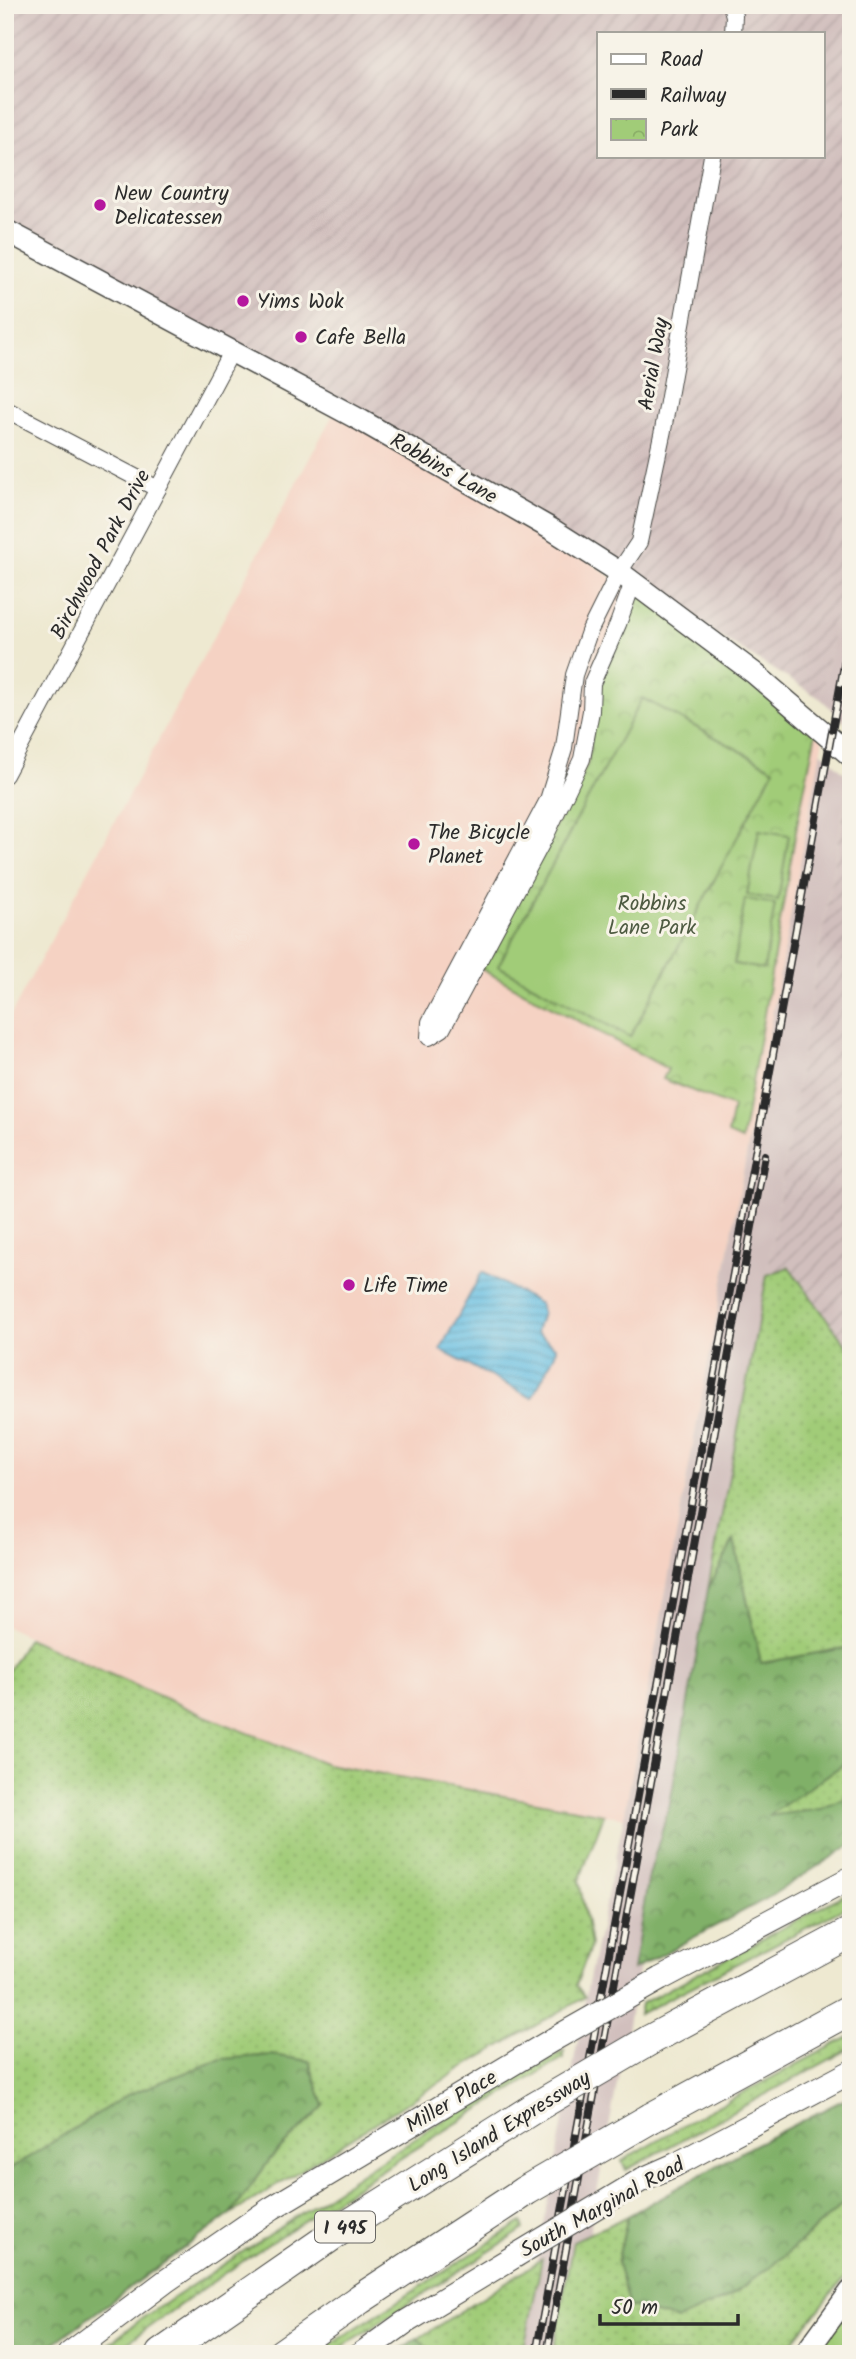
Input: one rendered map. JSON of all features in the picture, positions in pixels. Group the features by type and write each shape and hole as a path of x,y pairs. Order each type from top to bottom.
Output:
{"highway":[{"name":"Long Island Expressway","path":"161,2354 337,2232 534,2108 650,2040 851,1932"},
{"path":"282,2354 360,2299 525,2192 651,2118 851,2009"}],"main road":[{"name":"Miller Place","path":"69,2354 166,2281 272,2208 554,2039 660,1979 851,1878"},
{"name":"South Marginal Road","path":"361,2354 404,2323 643,2179 677,2164 851,2072"}],"street":[{"path":"731,5 734,16 733,32"},
{"name":"Aerial Way","path":"626,577 639,542 663,430 712,158"},
{"name":"Robbins Lane","path":"5,230 371,426 529,516 626,577 754,673 851,756"},
{"name":"Birchwood Park Drive","path":"5,775 210,396 231,352"},
{"path":"5,409 158,489"},
{"path":"626,577 618,624 592,683 591,711 582,759 546,835 469,980 442,1028 429,1037 430,1022 548,800 564,748 574,675 589,632 626,577"},
{"path":"805,2354 851,2291"}],"shaded area":[{"path":"5,5 851,5 851,530 821,699 573,545 5,230"},
{"path":"337,407 532,519 824,733 624,1818 327,1764 200,1714 5,1626 5,1026"},
{"path":"851,530 851,728 821,699"},
{"path":"821,751 849,777 767,1275 567,2354 447,2354 536,2268 588,1984 624,1818"},
{"path":"851,768 851,1352 789,1267 767,1275"}],"green space":[{"name":"Robbins Lane Park","path":"642,590 817,727 797,825 742,1140 728,1134 733,1107 663,1079 668,1069 481,969 588,763 599,681"},
{"path":"642,698 774,769 630,1037 498,966"},
{"path":"759,830 789,835 778,900 747,895"},
{"path":"745,899 775,904 764,969 734,964"},
{"path":"789,1267 851,1352 851,1647 761,1664 734,1541 708,1589 767,1275"},
{"path":"734,1540 761,1663 851,1647 851,1759 768,1816 821,1809 851,1796 851,1845 766,1899 633,1970 649,1875 670,1804 708,1589"},
{"path":"28,1638 200,1714 327,1764 604,1814 579,1881 591,1945 576,1985 585,1997 464,2067 231,2214 271,2158 323,2106 5,2172 5,1676"},
{"path":"851,1759 851,1796 821,1809 766,1817"},
{"path":"851,1891 851,1905 639,2014 641,2004"},
{"path":"851,2036 851,2048 626,2170 622,2161 702,2114"},
{"path":"564,2051 563,2058 334,2201 166,2314 112,2354 96,2354 144,2317 430,2128"},
{"path":"272,2055 309,2061 324,2106 271,2158 231,2214 39,2354 5,2354 5,2172 127,2095 221,2059"},
{"path":"851,2096 851,2197 785,2255 731,2296 677,2320 629,2307 617,2263 628,2216 754,2145"},
{"path":"851,2197 851,2270 783,2354 553,2354 573,2241 628,2216 617,2263 731,2296 785,2255"},
{"path":"522,2222 524,2229 331,2354 315,2354"},
{"path":"542,2259 523,2354 394,2354"},
{"path":"851,2291 851,2354 805,2354"},
{"path":"417,2338 435,2354 394,2354"}],"water":[{"path":"482,1272 540,1304 542,1313 536,1332 556,1348 532,1398 440,1350"}],"railway":[{"path":"536,2354 851,627"},
{"path":"547,2354 765,1155"}],"place":[{"name":"New Country Delicatessen","path":"100,205"},
{"name":"Yims Wok","path":"243,301"},
{"name":"Cafe Bella","path":"301,337"},
{"name":"The Bicycle Planet","path":"414,844"},
{"name":"Life Time","path":"349,1285"}]}
